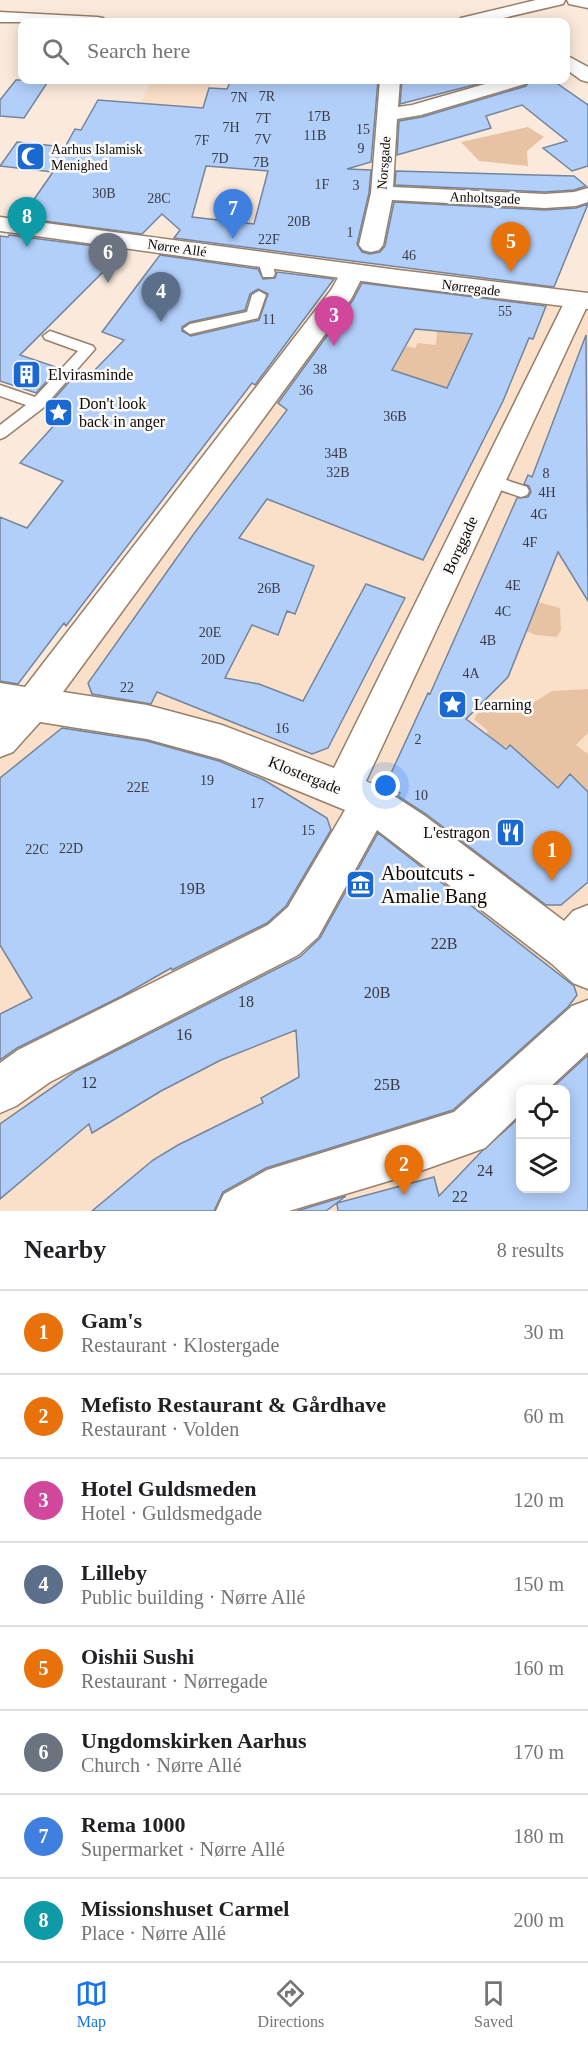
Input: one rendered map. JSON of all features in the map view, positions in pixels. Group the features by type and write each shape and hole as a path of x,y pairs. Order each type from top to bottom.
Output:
{"street":[{"path":"473,0 500,18"},
{"path":"504,18 557,0"},
{"path":"575,0 588,3"},
{"path":"0,17 18,18"},
{"path":"570,65 588,76"},
{"name":"Norsgade","path":"371,245 382,193 390,84"},
{"path":"388,114 414,111 505,84"},
{"name":"Anholtsgade","path":"382,193 545,201 576,199 588,195"},
{"name":"Nørre Allé","path":"0,224 267,268 353,273"},
{"path":"0,740 17,701 342,292 353,273"},
{"name":"Nørregade","path":"353,273 582,301"},
{"name":"Borggade","path":"0,1090 34,1066 283,940 303,922 490,481 582,301"},
{"name":"Klostergade","path":"17,701 147,722 222,742 357,796 411,830 581,947"},
{"path":"241,1211 284,1187 412,1150 468,1131 588,1022"}],"lane":[{"path":"190,329 253,315 260,295"},
{"path":"0,433 38,404 88,349 50,336"},
{"path":"0,390 38,404"},
{"path":"490,481 521,491"}],"shaded area":[{"path":"149,84 211,84 195,127 137,112"},
{"path":"528,127 544,137 527,151 528,166 479,161 461,142"},
{"path":"366,278 588,306 588,1211 0,1211 0,709 46,712"},
{"path":"437,331 470,335 469,362 460,359 448,388 390,370 407,346 415,348 418,343 436,345"},
{"path":"538,602 560,608 561,630 557,637 536,635 526,631"},
{"path":"588,689 588,733 576,745 588,754 588,792 570,774 558,787 510,745 504,747 491,738 483,740 488,731 474,719 483,705 495,709 531,704 552,691"}],"building":[{"path":"16,80 18,84 46,84 24,118 0,116 0,100"},
{"path":"229,84 378,84 371,162 347,169 371,170 369,193 357,244 362,252 370,254 380,252 385,246 394,202 545,210 576,208 588,204 554,287 174,238 180,230 162,214 142,234 21,218 53,172 0,166 17,142 65,147 75,129 81,130 98,100 203,108 209,88 227,89","holes":["206,166 268,171 254,224 192,217"]},
{"path":"402,84 478,84 400,104"},
{"path":"527,84 558,84 588,105 588,166 572,171 543,148 567,141 522,105 486,116 491,128 397,155 399,121 422,117"},
{"path":"396,171 574,176 586,186 574,190 545,192 395,185"},
{"path":"9,235 125,250 20,355 59,368 36,393 0,381 0,236 8,237"},
{"path":"160,255 258,269 263,279 275,278 277,272 334,279 255,385 252,383 66,626 64,623 18,684 0,681 0,517 27,528 63,481 20,463 58,421 52,418 66,403 54,399 76,374 88,377 124,340 102,332","holes":["258,289 268,294 259,320 191,336 182,331 182,327 190,322 245,310 250,294"]},
{"path":"362,283 546,306 533,339 529,338 503,401 423,560 267,499 239,538 314,566 295,614 287,611 278,635 252,625 225,678 259,684 303,701 366,584 405,598 328,748 312,754 157,692 151,704 92,694 88,683 193,535 287,410 278,403 353,300","holes":["415,329 472,334 447,388 392,370"]},
{"path":"586,335 588,601 558,552 508,677 466,719 506,749 510,745 558,788 570,774 588,792 588,882 561,905 546,905 426,814 398,796 400,793 386,784 428,693 430,694 517,498 528,497 531,492 529,486 524,484 528,475 532,477"},
{"path":"62,728 147,741 219,761 264,780 327,818 331,830 286,906 267,923 172,970 171,968 122,996 17,1048 0,1060 0,1014 32,998 0,945 0,778"},
{"path":"378,833 574,986 577,995 568,1007 453,1110 266,1168 223,1192 214,1211 92,1211 153,1160 178,1145 263,1103 261,1098 299,1077 296,1030 221,1060 161,1091 92,1133 89,1124 0,1199 0,1124 76,1071 300,957 320,938"},
{"path":"588,1055 588,1211 338,1211 337,1203 434,1177 439,1196 482,1151 516,1121 516,1193 570,1193 570,1085 555,1085"},
{"path":"346,1196 326,1211 297,1211"}],"place":[{"name":"Aarhus Islamisk Menighed","path":"30,157"},
{"name":"Rema 1000","path":"233,239"},
{"name":"Missionshuset Carmel","path":"27,247"},
{"name":"Oishii Sushi","path":"511,272"},
{"name":"Ungdomskirken Aarhus","path":"108,283"},
{"name":"Lilleby","path":"161,322"},
{"name":"Hotel Guldsmeden","path":"334,346"},
{"name":"Elvirasminde","path":"27,374"},
{"name":"Don't look back in anger","path":"58,412"},
{"name":"Learning","path":"453,704"},
{"name":"L'estragon","path":"511,832"},
{"name":"Gam's","path":"552,881"},
{"name":"Aboutcuts - Amalie Bang","path":"360,884"},
{"name":"Mefisto Restaurant & Gårdhave","path":"404,1195"}]}
